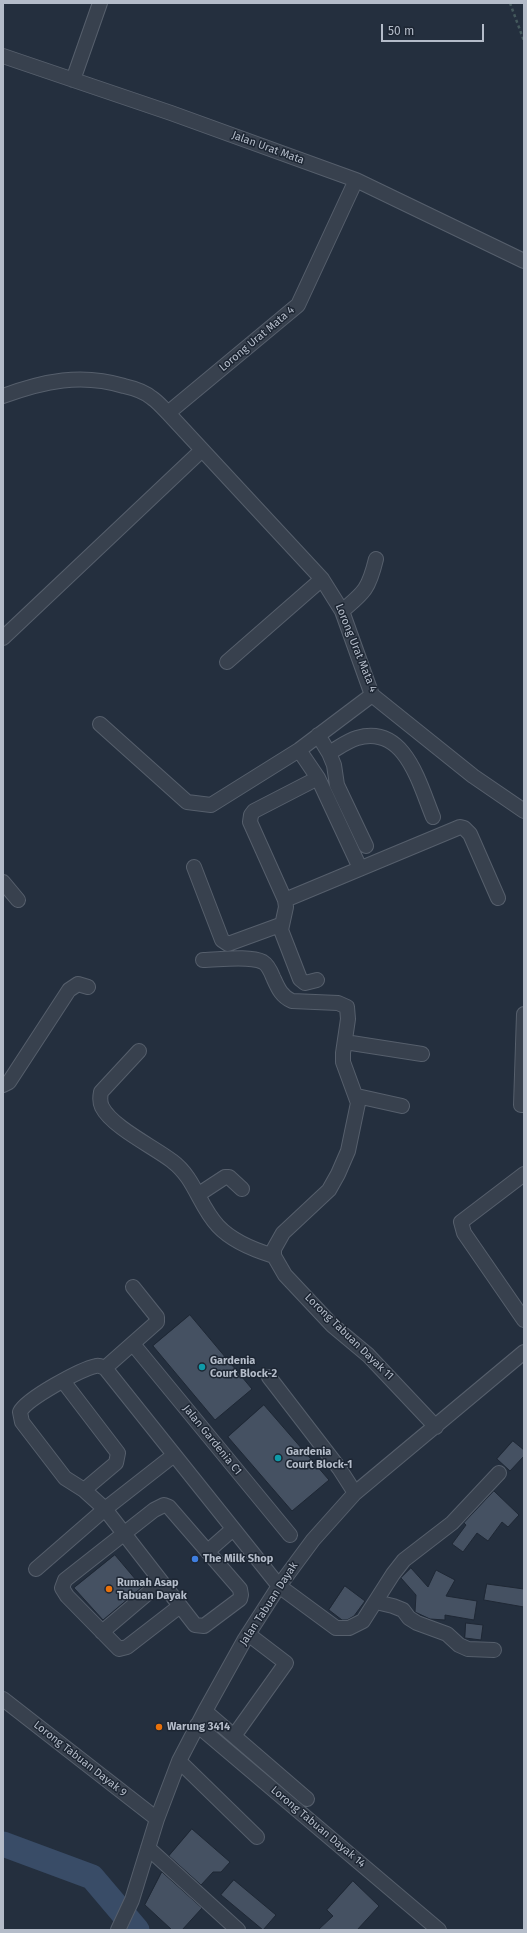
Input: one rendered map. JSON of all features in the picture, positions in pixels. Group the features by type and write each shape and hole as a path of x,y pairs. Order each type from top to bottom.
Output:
{"street":[{"path":"73,80 100,3"},
{"name":"Jalan Urat Mata","path":"3,56 171,113 356,180 524,261"},
{"name":"Lorong Urat Mata 4","path":"356,180 298,305 168,413 322,579 342,611 372,695 472,776 521,807"},
{"path":"3,396 34,384 60,380 86,379 109,381 131,388 151,397 168,413"},
{"path":"3,638 202,450"},
{"path":"342,611 364,592 371,580 376,559"},
{"path":"227,662 322,579"},
{"path":"100,724 187,802 199,805 211,805 222,800 298,750 372,695"},
{"path":"318,735 329,753 334,765 337,785 366,846"},
{"path":"329,753 354,739 371,736 385,737 398,747 408,760 433,817"},
{"path":"298,750 318,778 360,868"},
{"path":"317,980 305,983 300,979 281,930 280,925 286,907 284,900 252,827 250,818 254,811 318,778"},
{"path":"284,900 456,828 464,828 470,834 498,898"},
{"path":"194,867 222,940 225,943 228,944 280,925"},
{"path":"3,882 18,900"},
{"path":"139,1051 101,1092 102,1107 118,1124 174,1162 194,1185 218,1226 238,1241 255,1250 274,1256 274,1249 283,1232 329,1190 338,1174 348,1150 358,1103 357,1096 344,1062 348,1014 347,1007 343,1004 292,1001 286,998 282,994 270,970 263,962 244,959 203,960"},
{"path":"3,1085 9,1082 69,990 78,984 88,986"},
{"path":"524,1014 521,1105 524,1105"},
{"path":"345,1042 422,1054"},
{"path":"357,1096 402,1106"},
{"path":"524,1174 462,1222 464,1233 524,1320"},
{"path":"199,1194 225,1177 229,1177 242,1189"},
{"name":"Lorong Tabuan Dayak 11","path":"274,1256 286,1275 327,1319 368,1354 436,1427"},
{"path":"105,1368 134,1344 157,1322 157,1317 133,1287"},
{"name":"Jalan Gardenia C1","path":"134,1344 290,1535"},
{"name":"Jalan Tabuan Dayak","path":"119,1926 132,1900 157,1819 179,1761 205,1710 248,1634 279,1586 313,1540 355,1493 436,1427 524,1352"},
{"path":"180,1606 123,1649 115,1647 67,1596 62,1588 65,1580 123,1534 154,1510 164,1505 169,1507 208,1551 240,1589 241,1595 240,1599 201,1627 195,1625 180,1606 123,1534 105,1510 84,1490 65,1478 20,1417 20,1412 26,1404 63,1381 98,1366 105,1368 279,1586 336,1628 342,1629 356,1625 363,1621 393,1574 404,1560 452,1523 499,1473"},
{"path":"269,1377 339,1468 355,1493"},
{"path":"63,1381 118,1453 116,1463 84,1490"},
{"path":"36,1568 174,1455"},
{"path":"208,1551 233,1529"},
{"path":"102,1632 161,1582"},
{"path":"376,1602 403,1610 409,1618 417,1624 447,1634 459,1646 468,1649 494,1650"},
{"path":"234,1736 286,1664 248,1634"},
{"name":"Lorong Tabuan Dayak 9","path":"3,1699 157,1819"},
{"path":"205,1710 307,1799"},
{"name":"Lorong Tabuan Dayak 14","path":"197,1725 439,1930"},
{"path":"179,1761 257,1837"},
{"path":"148,1848 238,1930"}],"path":[{"path":"510,3 524,41"}],"building":[{"name":"Gardenia Court Block-2","path":"190,1315 252,1389 215,1420 153,1346"},
{"name":"Gardenia Court Block-1","path":"264,1405 329,1480 292,1511 228,1437"},
{"path":"513,1441 524,1450 524,1456 510,1471 497,1459"},
{"path":"494,1491 519,1515 508,1527 502,1522 488,1541 477,1533 463,1552 452,1544 466,1525 464,1523"},
{"name":"Rumah Asap Tabuan Dayak","path":"115,1555 142,1587 103,1620 74,1588"},
{"path":"411,1568 428,1587 436,1570 455,1580 446,1596 477,1601 474,1620 445,1615 445,1620 430,1619 415,1612 416,1595 401,1578"},
{"path":"487,1584 524,1589 524,1607 484,1600"},
{"path":"345,1586 365,1601 354,1616 347,1620 342,1620 329,1610"},
{"path":"466,1623 483,1625 481,1640 465,1638"},
{"path":"192,1829 230,1862 221,1872 213,1872 201,1885 169,1856"},
{"path":"162,1872 202,1908 182,1930 172,1930 145,1905"},
{"path":"234,1880 276,1915 263,1930 221,1895"},
{"path":"353,1881 379,1906 357,1930 318,1930 333,1916 327,1910"}],"waterway":[{"path":"3,1844 92,1877 137,1930"}],"place":[{"name":"Gardenia Court Block-2","path":"202,1367"},
{"name":"Gardenia Court Block-1","path":"278,1458"},
{"name":"The Milk Shop","path":"195,1559"},
{"name":"Rumah Asap Tabuan Dayak","path":"109,1589"},
{"name":"Warung 3414","path":"159,1727"}]}
